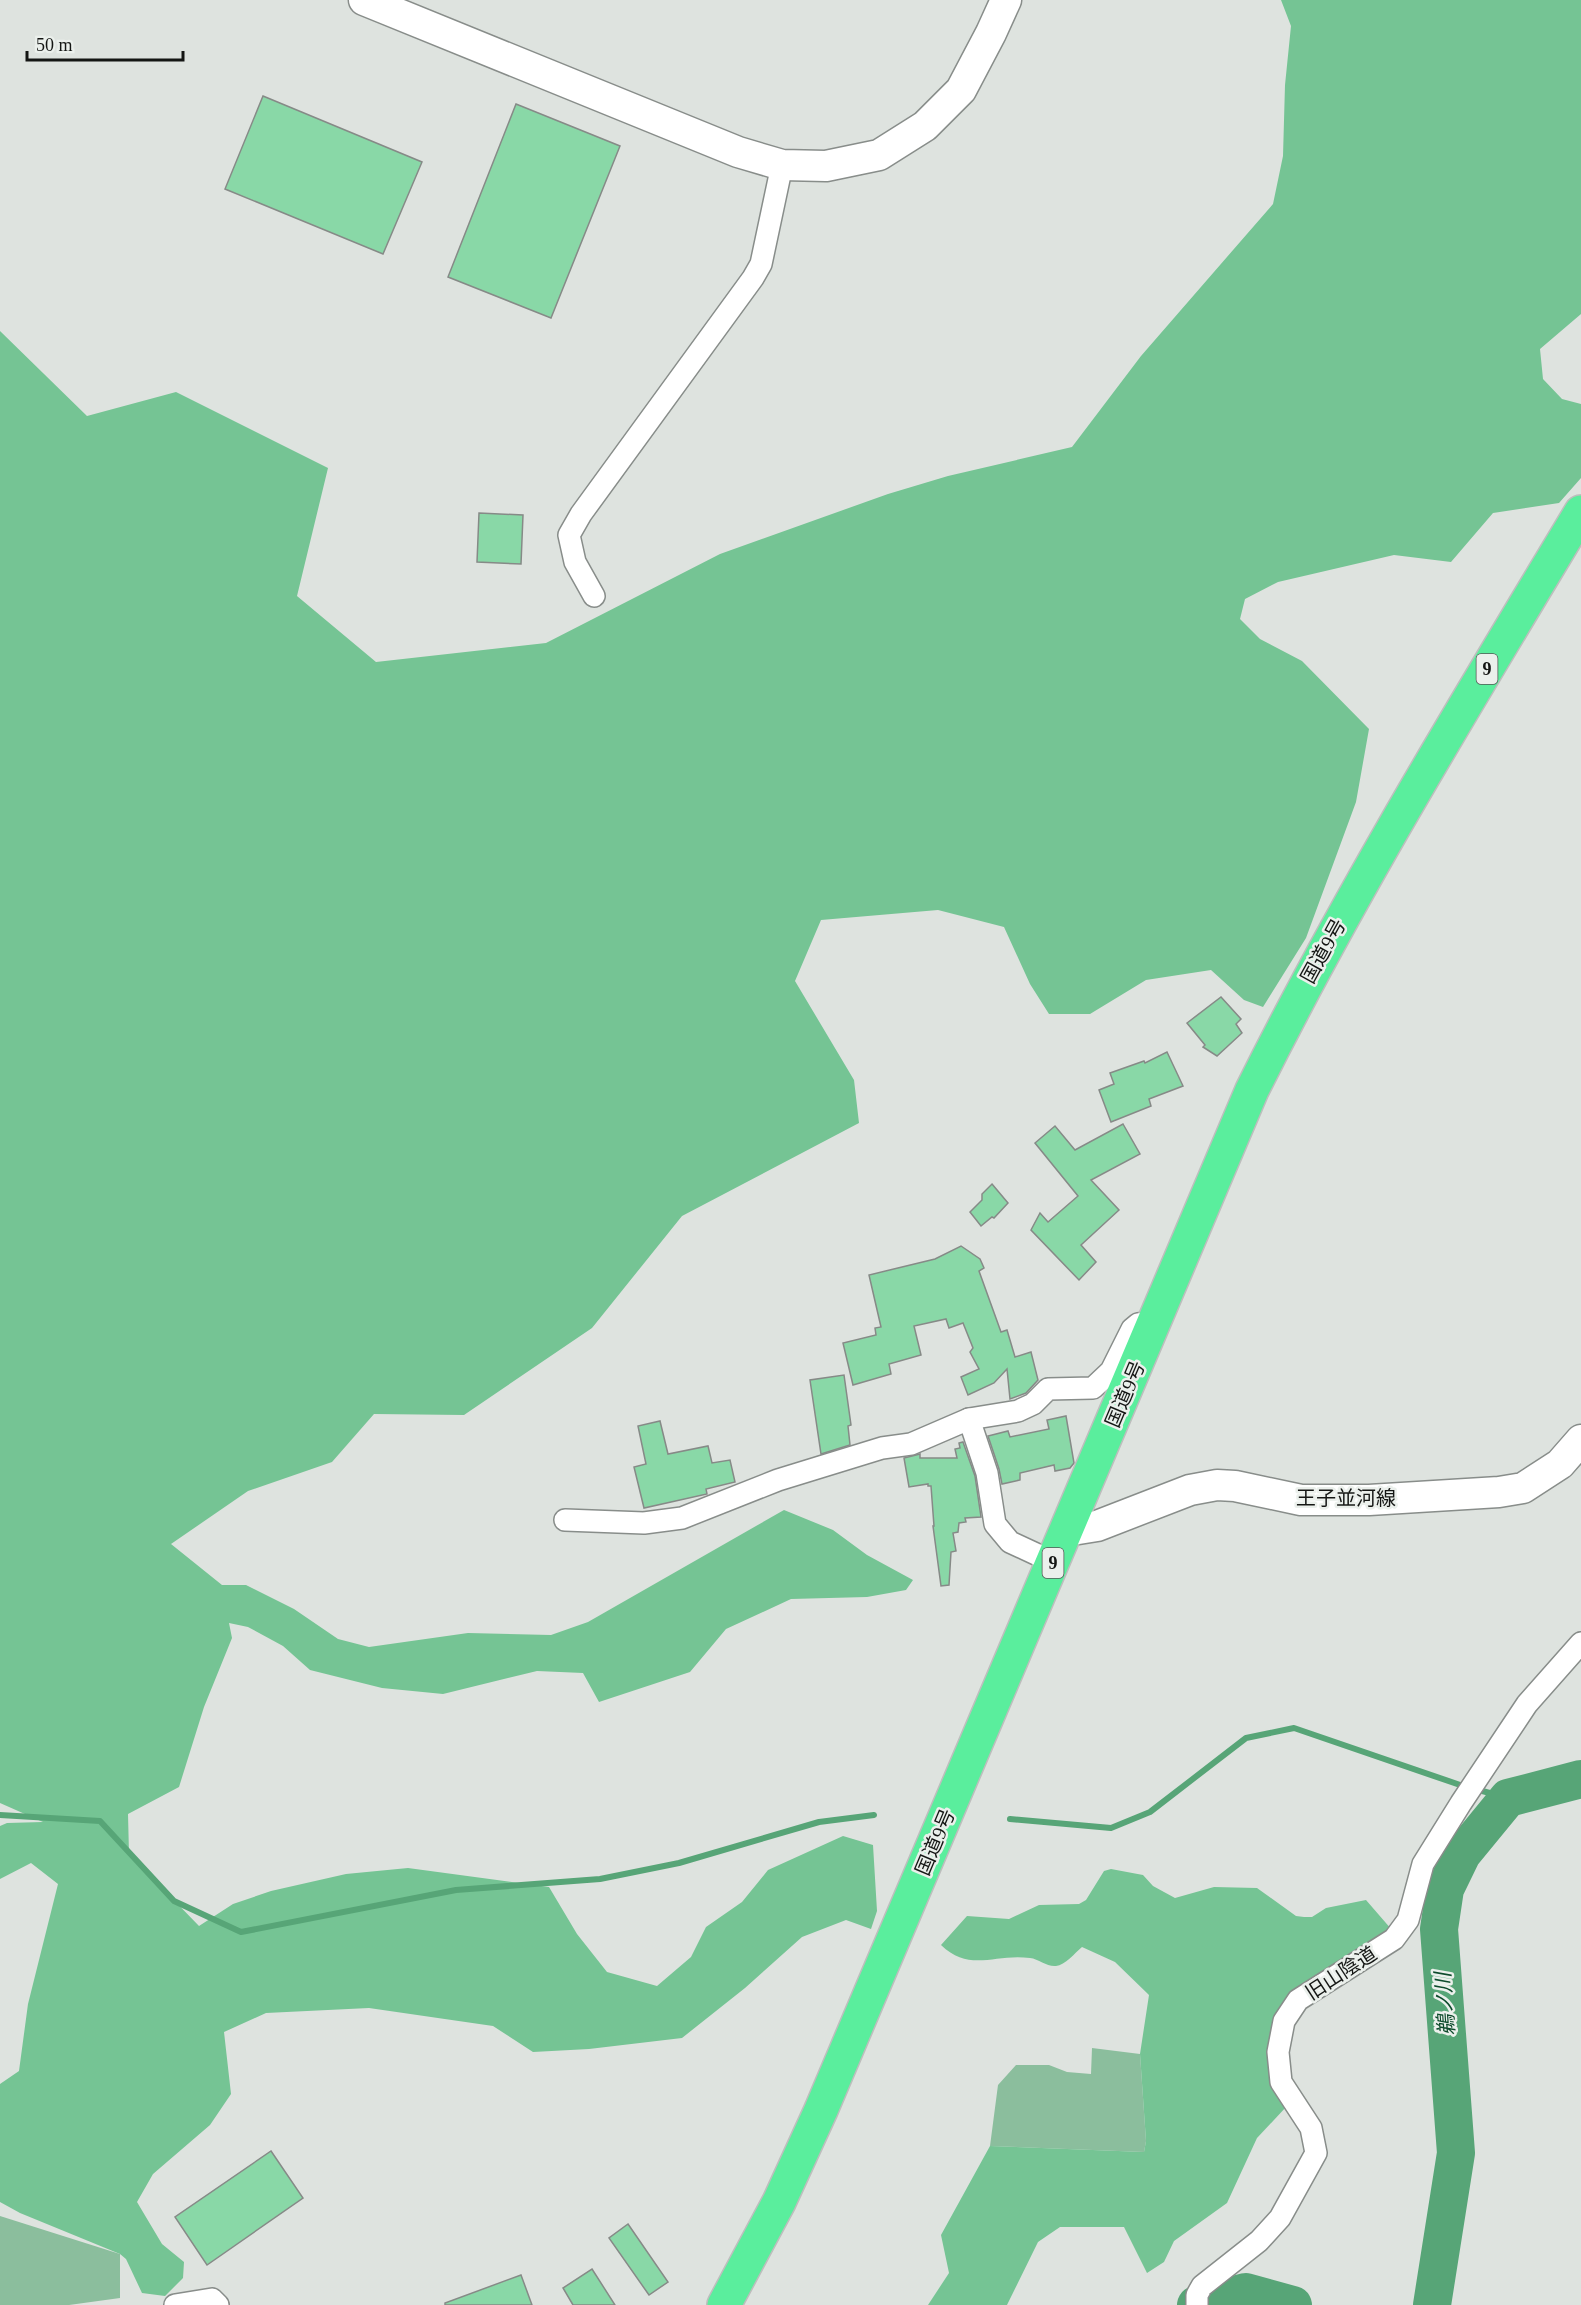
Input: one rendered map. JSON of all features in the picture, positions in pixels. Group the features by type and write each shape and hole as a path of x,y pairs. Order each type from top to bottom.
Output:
{"highway":[{"name":"国道9号","path":"724,2305 779,2202 821,2110 1252,1090 1305,984 1392,826 1581,512"}],"street":[{"path":"364,0 738,152 782,165 826,166 879,155 925,126 961,90 1006,0"},
{"path":"594,596 574,562 569,535 581,514 753,278 761,264 782,165"},
{"path":"564,1520 644,1523 682,1518 778,1480 882,1448 911,1444 969,1419 1018,1411 1033,1404 1048,1389 1093,1388 1112,1371 1132,1329 1138,1324 1155,1322"},
{"path":"969,1419 987,1473 995,1524 1010,1542 1053,1562"},
{"name":"王子並河線","path":"1066,1531 1097,1526 1208,1485 1235,1486 1301,1500 1369,1500 1507,1491 1523,1488 1560,1464 1581,1440"},
{"name":"旧山陰道","path":"1197,2305 1197,2295 1202,2286 1259,2241 1280,2218 1316,2153 1311,2128 1281,2082 1278,2052 1284,2021 1298,2000 1394,1939 1408,1920 1423,1864 1461,1803 1527,1704 1581,1642"},
{"path":"175,2305 212,2299 218,2305"}],"green space":[{"path":"1281,0 1581,0 1581,314 1540,349 1543,379 1562,399 1581,404 1581,478 1559,503 1493,513 1451,562 1394,555 1278,582 1245,599 1240,619 1260,639 1302,661 1369,729 1356,802 1306,938 1263,1007 1244,1000 1211,970 1146,980 1090,1014 1049,1014 1030,984 1004,927 938,910 821,920 795,981 854,1080 859,1123 682,1216 592,1328 464,1415 374,1414 332,1462 248,1491 171,1544 222,1585 246,1585 294,1609 338,1639 369,1647 468,1633 551,1635 588,1622 784,1510 833,1530 867,1555 913,1580 906,1590 867,1597 791,1599 726,1629 690,1672 599,1702 583,1673 537,1671 443,1694 382,1688 310,1670 283,1646 248,1627 229,1623 232,1638 204,1707 179,1787 128,1814 129,1854 199,1926 233,1904 271,1891 346,1874 408,1868 549,1887 577,1934 607,1972 657,1986 691,1957 706,1927 742,1902 768,1870 843,1836 873,1845 877,1911 871,1929 846,1920 802,1937 745,1988 682,2038 589,2049 533,2052 493,2026 369,2008 266,2013 224,2032 231,2094 210,2125 153,2174 137,2202 162,2244 184,2262 183,2278 165,2296 142,2293 126,2259 120,2254 20,2213 0,2202 0,2084 19,2071 28,2004 58,1884 31,1863 0,1879 0,1826 7,1823 43,1822 0,1803 0,331 87,416 176,392 328,468 297,596 376,662 546,643 720,554 888,494 948,476 1072,447 1141,356 1273,204 1283,156 1285,85 1291,26"},
{"path":"1111,1869 1143,1875 1153,1886 1175,1898 1214,1887 1257,1888 1296,1916 1304,1917 1312,1917 1326,1908 1366,1900 1392,1930 1289,1996 1272,2025 1269,2065 1287,2106 1257,2138 1227,2203 1174,2241 1164,2262 1147,2273 1124,2227 1060,2227 1038,2242 1007,2305 928,2305 949,2273 941,2235 990,2146 1144,2152 1146,2141 1140,2054 1149,1995 1115,1962 1082,1947 1063,1963 1053,1966 1030,1958 973,1960 962,1958 941,1945 967,1916 1009,1919 1039,1905 1079,1904 1086,1900 1104,1871"},
{"path":"1092,2048 1140,2054 1146,2141 1144,2152 990,2146 998,2085 1016,2065 1049,2065 1067,2072 1091,2074"},
{"path":"0,2216 120,2254 120,2298 69,2305 0,2305"}],"building":[{"path":"263,96 422,162 383,254 225,189"},
{"path":"516,104 620,146 551,318 448,277"},
{"path":"479,513 523,515 521,564 477,562"},
{"path":"1221,997 1241,1019 1236,1024 1242,1033 1217,1056 1203,1047 1205,1045 1187,1023"},
{"path":"1167,1052 1183,1086 1149,1099 1151,1106 1111,1122 1099,1090 1114,1084 1110,1073 1144,1061 1145,1063"},
{"path":"1123,1124 1140,1154 1091,1180 1119,1210 1081,1245 1096,1262 1079,1280 1031,1230 1040,1213 1048,1222 1078,1196 1035,1143 1055,1126 1075,1150"},
{"path":"992,1184 1008,1203 994,1218 992,1217 981,1226 970,1212 982,1200 982,1194"},
{"path":"961,1246 980,1259 984,1268 979,1271 1001,1332 1007,1330 1015,1357 1031,1352 1038,1380 1026,1393 1010,1399 1007,1369 994,1383 968,1395 961,1377 979,1369 970,1352 973,1348 963,1323 949,1328 946,1319 914,1326 921,1355 889,1364 891,1374 853,1385 843,1343 876,1335 875,1328 881,1327 869,1275 935,1259"},
{"path":"844,1375 851,1425 848,1426 850,1445 821,1454 810,1380"},
{"path":"1066,1416 1074,1463 1070,1468 1055,1471 1054,1465 1020,1473 1020,1480 1002,1484 988,1436 1008,1431 1010,1437 1049,1429 1047,1420"},
{"path":"660,1421 668,1454 708,1446 712,1463 730,1460 735,1482 706,1489 707,1494 644,1508 634,1467 646,1464 638,1426"},
{"path":"963,1442 975,1476 981,1517 965,1518 966,1522 959,1523 958,1532 953,1533 956,1551 951,1552 949,1585 941,1586 933,1526 931,1486 928,1484 909,1487 904,1458 920,1454 920,1458 957,1458 955,1449 960,1448 959,1443"},
{"path":"271,2151 303,2198 207,2265 175,2217"},
{"path":"628,2224 668,2282 649,2295 609,2238"},
{"path":"592,2269 615,2305 573,2305 563,2288"},
{"path":"521,2275 532,2305 445,2305 445,2303"}],"waterway":[{"path":"1010,1819 1111,1828 1150,1812 1246,1738 1294,1728 1466,1787"},
{"name":"鵜ノ川","path":"1432,2305 1456,2153 1439,1929 1445,1889 1462,1854 1508,1798 1581,1779"},
{"path":"1475,1789 1508,1798"},
{"path":"0,1815 100,1821 174,1901 241,1932 456,1890 600,1879 679,1863 819,1822 874,1815"},
{"name":"鵜ノ川","path":"1196,2305 1246,2292 1293,2305"}]}
